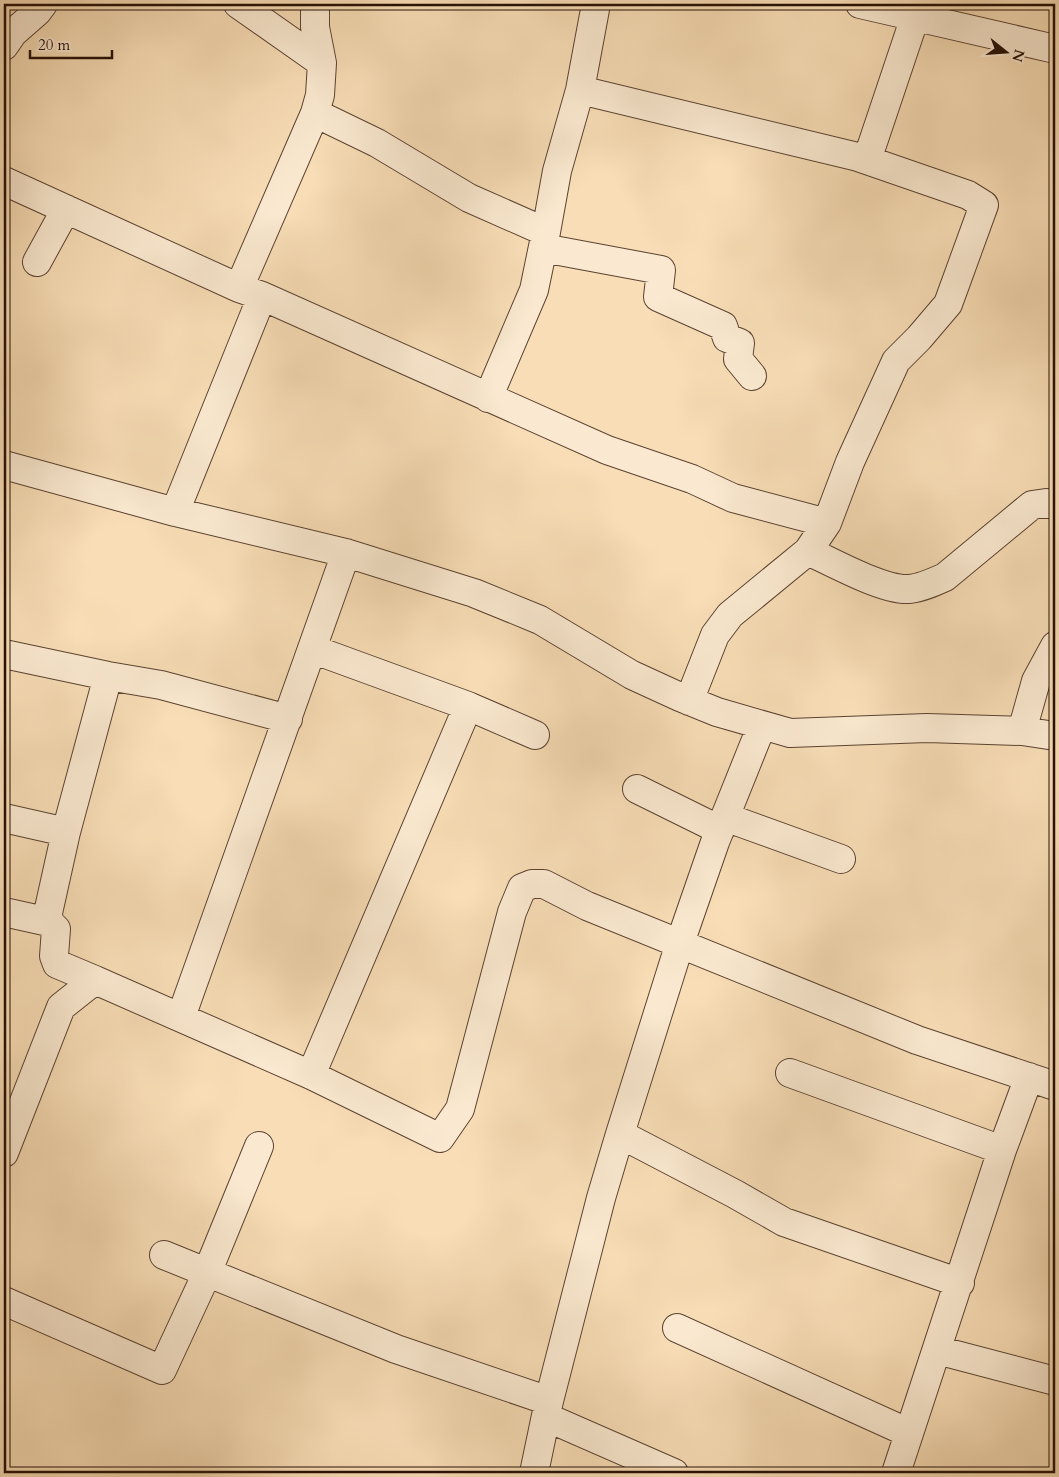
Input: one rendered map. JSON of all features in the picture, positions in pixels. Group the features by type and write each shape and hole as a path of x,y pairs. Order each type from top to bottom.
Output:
{"street":[{"path":"4,46 13,33 38,12 43,4"},
{"path":"238,4 322,62"},
{"path":"175,512 320,95 322,62 314,27 315,4"},
{"path":"488,398 534,290 557,171 580,90 596,4"},
{"path":"860,4 1055,48"},
{"path":"867,160 914,17"},
{"path":"580,90 867,160 968,195 984,205 948,304 896,361 850,462 827,523 808,551 730,615 715,635 689,701"},
{"path":"315,113 377,143 469,198 545,240 661,270 658,297 724,326 727,338 740,343 738,359 752,376"},
{"path":"4,181 607,450 692,479 733,498 827,523"},
{"path":"37,262 66,209"},
{"path":"4,465 175,512 346,553 474,592 540,620 632,675 717,712 762,725 790,732 927,728 1022,731 1055,736"},
{"path":"808,551 887,587 908,589 932,584 945,576 1032,505 1046,503 1055,505"},
{"path":"181,1017 346,553"},
{"path":"1022,731 1036,681 1055,646"},
{"path":"312,649 468,706 535,735"},
{"path":"4,654 108,676 162,685 288,719"},
{"path":"49,922 48,913 66,832 108,676"},
{"path":"311,1075 468,706"},
{"path":"534,1473 600,1198 680,943 722,824 762,725"},
{"path":"637,789 722,824 840,859"},
{"path":"4,818 66,832"},
{"path":"4,912 49,922 56,929 54,956 57,964 311,1075 440,1138 460,1109 512,912 522,888 532,884 544,884 588,906 917,1040 1055,1086"},
{"path":"4,1154 61,1006 95,980"},
{"path":"790,1073 1002,1150"},
{"path":"896,1473 960,1283 1002,1150 1028,1077"},
{"path":"620,1134 735,1194 784,1222 960,1283"},
{"path":"4,1301 162,1370 207,1273 259,1146"},
{"path":"164,1255 548,1409 674,1473"},
{"path":"677,1328 909,1433"},
{"path":"937,1350 1055,1381"}]}
